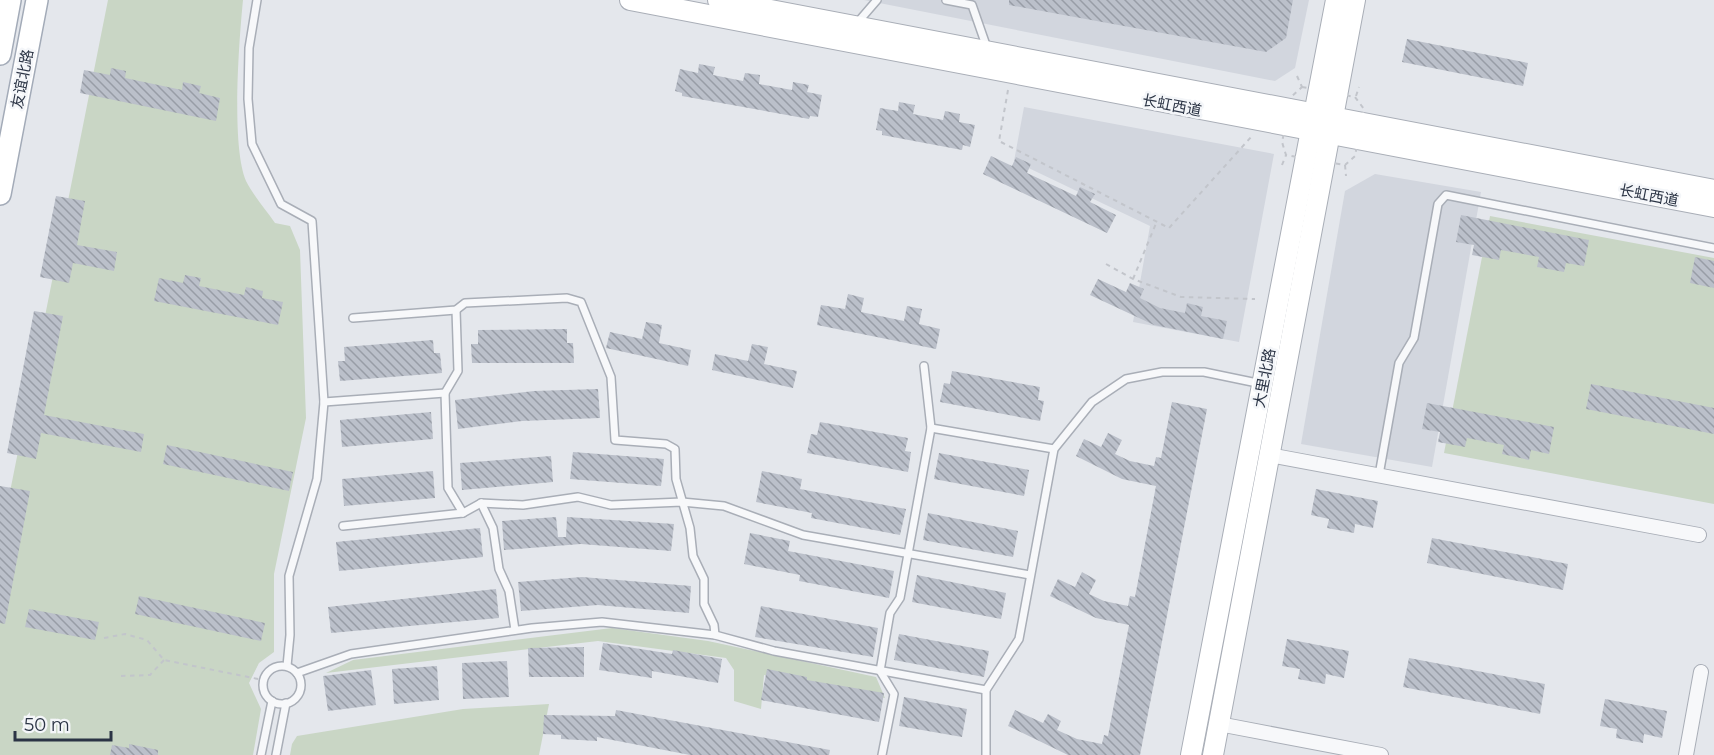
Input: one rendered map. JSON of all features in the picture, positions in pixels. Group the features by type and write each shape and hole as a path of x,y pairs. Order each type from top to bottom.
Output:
{"main road":[{"name":"友谊北路","path":"0,54 10,0"},
{"name":"友谊北路","path":"0,194 37,0"},
{"name":"长虹西道","path":"630,0 1322,124 1714,190"},
{"name":"长虹西道","path":"718,0 988,50 1714,207"},
{"name":"大里北路","path":"1213,755 1269,454 1322,124 1336,0"},
{"name":"大里北路","path":"1191,755 1263,384 1322,124 1355,0"}],"street":[{"path":"1269,454 1699,536"},
{"path":"1686,755 1701,672"},
{"path":"1219,724 1381,755"}],"lane":[{"path":"257,0 249,48 248,99 252,144 281,204 312,221 324,402 317,478 289,576 290,635 287,666"},
{"path":"854,27 877,0"},
{"path":"946,0 972,5 988,50"},
{"path":"1379,475 1399,363 1414,338 1438,204 1446,195 1714,248"},
{"path":"353,318 456,310 465,303 567,298 581,302 611,377 615,440 666,444 675,449 675,479 690,528 693,556 704,579 704,604 714,625 715,635"},
{"path":"456,310 458,371 445,393 448,488 463,513"},
{"path":"882,755 894,694 880,671 890,613 900,598 931,428 924,366"},
{"path":"986,755 986,690 1019,639 1053,449 1092,402 1126,379 1162,372 1204,372 1263,384"},
{"path":"324,402 445,393"},
{"path":"931,428 1053,449"},
{"path":"343,526 463,513 481,503 523,505 578,497 611,505 682,502 724,506 803,535 1030,576"},
{"path":"481,503 493,528 499,569 509,591 515,630"},
{"path":"297,674 351,654 515,630 602,622 715,635 774,651 986,690"},
{"path":"287,666 297,674 299,691 296,697 286,703 272,701 264,692 263,680 275,667 287,666"},
{"path":"261,755 272,701"},
{"path":"276,755 286,703"}],"path":[{"path":"1297,76 1302,87"},
{"path":"1355,97 1359,87"},
{"path":"1008,90 999,141 1169,228 1252,136"},
{"path":"1282,165 1286,155"},
{"path":"1345,165 1346,176"},
{"path":"1133,279 1157,221"},
{"path":"1106,264 1133,279 1181,297 1255,298"},
{"path":"104,638 125,634 147,640 165,660 263,680"},
{"path":"121,676 150,675 165,660"}],"shaded area":[{"path":"864,0 1309,0 1295,68 1275,81"},
{"path":"1024,107 1274,154 1239,342 1133,322 1150,226 1014,161"},
{"path":"1375,174 1481,192 1432,467 1301,444 1345,191"}],"green space":[{"path":"108,0 243,0 237,92 241,165 246,181 256,197 275,223 290,226 300,250 306,418 274,574 274,652 259,663 249,683 261,709 253,755 0,755 0,542"},
{"path":"1490,216 1714,258 1714,504 1444,453"},
{"path":"612,628 708,641 876,677 885,698 764,675 761,709 734,701 734,670 726,658 598,641 326,673 353,660"},
{"path":"549,704 539,755 290,755 292,744 297,736 463,709"}],"building":[{"path":"1009,0 1293,0 1286,38 1266,52 1009,5"},
{"path":"1407,39 1528,63 1523,86 1402,62"},
{"path":"699,64 715,67 713,75 743,81 745,73 760,75 759,84 792,90 793,82 809,85 807,92 822,95 818,117 810,116 809,119 682,96 682,93 675,91 680,69 698,73"},
{"path":"111,68 126,71 125,78 182,90 183,82 201,86 199,93 220,98 216,121 80,93 84,70 110,75"},
{"path":"899,102 915,105 913,114 943,120 945,111 960,114 959,122 975,125 970,147 963,145 962,150 882,135 882,131 876,130 880,108 898,111"},
{"path":"991,156 1012,166 1016,157 1031,164 1027,173 1076,196 1080,187 1095,194 1090,202 1116,215 1107,233 983,174"},
{"path":"56,196 85,201 77,245 117,252 114,271 73,263 69,283 40,277"},
{"path":"1461,215 1589,240 1584,266 1566,263 1564,272 1537,267 1539,257 1501,250 1499,260 1472,255 1474,245 1456,242"},
{"path":"1695,257 1714,261 1714,288 1690,283"},
{"path":"185,275 201,278 199,286 244,295 246,287 263,291 262,298 283,302 278,325 154,301 159,278 183,283"},
{"path":"1098,279 1126,292 1130,283 1144,289 1140,298 1160,308 1185,313 1187,303 1203,307 1201,316 1227,321 1223,339 1154,325 1090,295"},
{"path":"848,294 864,298 861,312 904,321 907,306 922,309 919,324 940,329 936,349 817,325 821,305 845,309"},
{"path":"34,311 63,316 44,415 144,434 141,452 41,433 36,459 7,453"},
{"path":"646,322 662,325 659,343 691,350 688,366 606,348 610,332 642,339"},
{"path":"567,329 567,343 573,343 574,363 472,363 471,344 478,344 478,330"},
{"path":"433,340 434,353 440,353 442,373 340,381 338,361 345,361 344,347"},
{"path":"752,344 768,347 764,364 797,371 793,388 712,370 715,354 748,361"},
{"path":"952,371 1040,387 1038,400 1044,401 1040,421 940,402 944,383 950,384"},
{"path":"1591,384 1714,408 1714,434 1586,409"},
{"path":"598,389 600,418 522,421 458,429 455,400 534,391"},
{"path":"1172,402 1207,409 1140,755 1068,755 1008,726 1015,710 1043,723 1048,714 1061,721 1057,730 1077,739 1102,744 1104,735 1108,736 1129,625 1096,618 1050,596 1058,579 1075,587 1082,572 1096,580 1089,594 1104,601 1128,606 1130,596 1135,597 1156,486 1122,479 1076,456 1084,439 1101,447 1108,433 1122,440 1115,454 1130,461 1154,466 1156,457 1161,458"},
{"path":"1427,403 1554,427 1549,454 1531,450 1529,460 1502,454 1504,445 1467,438 1465,447 1438,442 1440,432 1422,429"},
{"path":"431,412 433,439 342,447 340,420"},
{"path":"820,422 908,438 905,451 911,452 908,472 807,453 811,434 817,435"},
{"path":"167,445 293,472 289,491 163,464"},
{"path":"573,452 664,459 661,486 570,479"},
{"path":"939,453 1029,470 1024,496 934,479"},
{"path":"551,456 553,482 462,490 460,463"},
{"path":"433,471 435,498 344,506 342,479"},
{"path":"762,471 802,479 800,489 906,509 900,535 811,518 812,513 756,502"},
{"path":"0,486 30,491 5,624 0,623"},
{"path":"1316,489 1378,501 1373,528 1355,524 1354,533 1327,528 1329,519 1311,515"},
{"path":"928,513 1018,531 1013,557 923,540"},
{"path":"556,517 558,537 566,537 567,517 674,524 671,551 581,544 504,550 502,521"},
{"path":"480,528 483,557 339,571 336,542"},
{"path":"750,533 790,541 788,551 894,571 889,598 799,581 800,575 744,564"},
{"path":"1432,538 1568,564 1563,590 1427,563"},
{"path":"917,575 1006,593 1001,619 912,602"},
{"path":"582,577 691,586 689,613 598,605 521,611 518,582"},
{"path":"496,589 499,618 331,633 328,607"},
{"path":"139,596 265,623 261,641 135,614"},
{"path":"761,606 878,628 873,657 755,637"},
{"path":"29,609 99,622 95,640 25,627"},
{"path":"899,634 989,651 984,677 894,660"},
{"path":"1287,639 1349,651 1344,678 1326,674 1325,684 1298,679 1300,669 1282,666"},
{"path":"603,643 672,654 673,650 722,659 718,683 652,671 652,678 599,670"},
{"path":"584,647 584,677 529,677 528,648"},
{"path":"1409,658 1545,684 1540,714 1403,687"},
{"path":"507,661 509,697 463,699 462,663"},
{"path":"437,666 439,700 394,704 392,669"},
{"path":"767,669 807,677 807,680 884,693 879,722 761,700"},
{"path":"371,670 376,705 328,711 323,676"},
{"path":"904,697 967,709 962,737 899,726"},
{"path":"1605,699 1667,711 1662,738 1644,734 1643,743 1616,738 1617,729 1600,726"},
{"path":"616,710 830,750 829,755 690,755 597,737 597,741 561,739 561,735 543,734 544,715 615,716"},
{"path":"129,744 158,750 158,755 110,755 112,745 129,748"}]}
